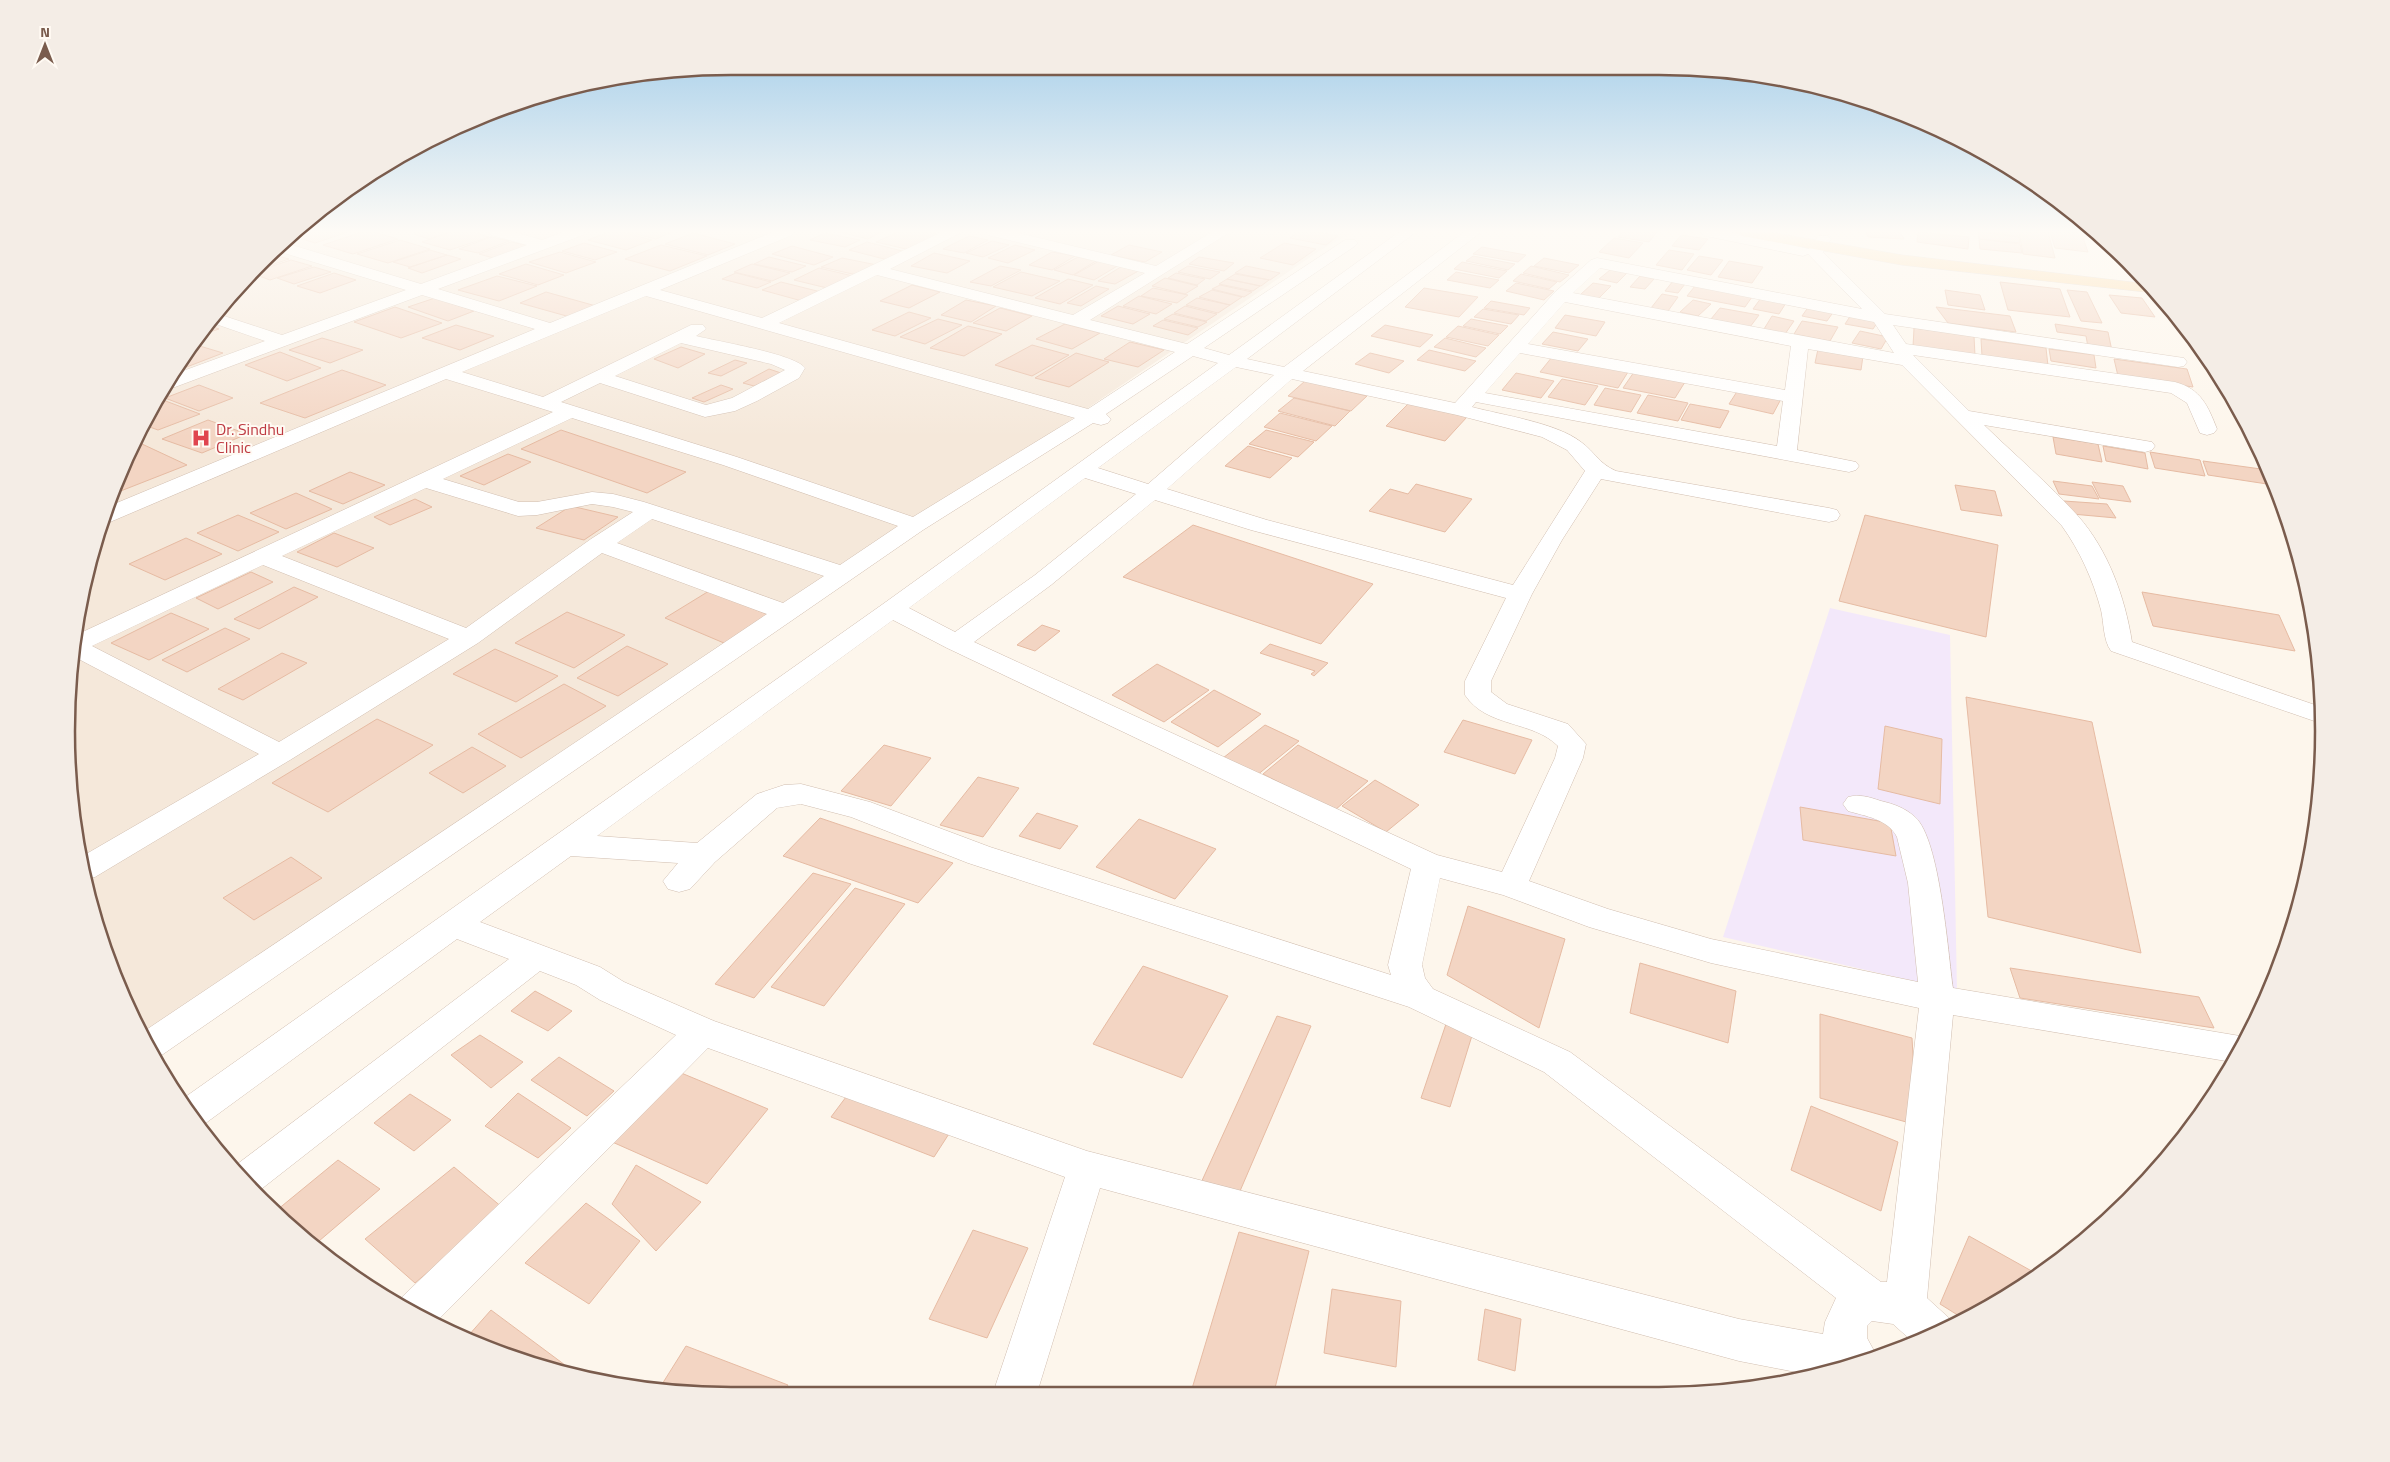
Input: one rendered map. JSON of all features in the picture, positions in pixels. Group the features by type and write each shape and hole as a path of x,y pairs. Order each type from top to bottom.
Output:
{"street":[{"path":"178,379 389,300"},
{"path":"457,300 552,329"},
{"path":"113,512 623,300"},
{"path":"679,300 1138,430"},
{"path":"763,324 813,300"},
{"path":"995,300 1232,361 1465,403 1849,466"},
{"path":"1076,321 1110,300"},
{"path":"155,1043 915,525 1091,416 1265,300"},
{"path":"196,1109 892,609 1315,300"},
{"path":"956,643 1043,580 1151,492 1289,372 1384,300"},
{"path":"1465,403 1557,300"},
{"path":"1583,300 1800,342 2175,388 2188,392 2194,398 2207,428"},
{"path":"1789,300 1880,318 2178,362"},
{"path":"1862,300 1880,318 1904,354 1961,415 2070,521 2083,538 2097,562 2118,632 2120,646 2315,713"},
{"path":"545,403 597,376 681,338 728,314"},
{"path":"220,320 279,340"},
{"path":"597,376 705,410 721,410 792,374 796,368 776,360 681,338"},
{"path":"1786,455 1800,342"},
{"path":"1515,348 1793,397"},
{"path":"446,373 730,461 915,525"},
{"path":"1465,403 1564,439 1574,446 1596,470 1631,480 1829,515"},
{"path":"82,642 572,411"},
{"path":"1961,415 2145,446"},
{"path":"1082,470 1259,525 1520,594"},
{"path":"1511,886 1569,758 1572,744 1558,730 1497,710 1478,696 1478,681 1520,594 1551,540 1596,470"},
{"path":"426,480 518,509 533,510 574,500 593,498 650,512 843,574"},
{"path":"89,866 280,754 469,638 599,544 650,512"},
{"path":"599,544 786,613"},
{"path":"264,557 469,638"},
{"path":"892,609 956,643 1428,864 1511,886 1600,919 1711,951 1937,999 2233,1048"},
{"path":"80,650 280,754"},
{"path":"679,880 704,854 767,801 784,795 802,794 860,809 979,855 1421,998 1558,1062 1904,1314"},
{"path":"1858,804 1889,813 1906,825 1912,837 1924,883 1937,999 1904,1314"},
{"path":"565,845 704,854"},
{"path":"1421,998 1408,982 1405,965 1428,864"},
{"path":"454,925 588,976 612,991 702,1031 1086,1168 1739,1340 1844,1360"},
{"path":"250,1177 538,956"},
{"path":"420,1308 702,1031"},
{"path":"1017,1387 1086,1168"},
{"path":"1854,1357 1848,1348 1844,1334 1845,1321 1850,1310 1860,1304 1904,1314"}],"shaded area":[{"path":"236,300 1246,300 154,1042 125,982 97,901 81,817 76,774 76,688 81,645 97,561 125,480 163,403 186,367"},
{"path":"1830,608 1950,635 1957,991 1723,937"}],"building":[{"path":"428,300 442,300 474,311 448,321 408,307"},
{"path":"527,300 575,300 596,306 570,317 520,303"},
{"path":"882,300 924,300 909,308 880,301"},
{"path":"966,300 996,306 971,322 941,315"},
{"path":"1044,300 1067,300 1060,304"},
{"path":"1072,300 1091,300 1081,306 1067,303"},
{"path":"1132,300 1156,300 1172,304 1156,314 1123,306"},
{"path":"1163,300 1181,300 1177,303"},
{"path":"1194,300 1207,300 1230,305 1218,313 1186,305"},
{"path":"1212,300 1237,300 1230,305"},
{"path":"1412,300 1475,300 1459,317 1405,307"},
{"path":"1657,300 1676,300 1668,311 1651,308"},
{"path":"1693,300 1711,304 1698,316 1680,312"},
{"path":"1709,300 1750,300 1745,307"},
{"path":"1759,300 1786,303 1779,314 1753,309"},
{"path":"1947,300 1982,300 1985,310 1948,305"},
{"path":"2005,300 2064,300 2070,317 2008,310"},
{"path":"2072,300 2091,300 2102,323 2081,321"},
{"path":"2112,300 2144,300 2155,317 2121,313"},
{"path":"1491,301 1530,308 1524,315 1484,308"},
{"path":"1118,306 1150,314 1133,324 1101,316"},
{"path":"1185,306 1217,314 1206,321 1174,313"},
{"path":"1809,306 1834,311 1827,321 1802,316"},
{"path":"395,307 442,323 401,338 354,322"},
{"path":"1936,307 2010,316 2016,332 1948,323"},
{"path":"1000,308 1032,316 1006,331 973,323"},
{"path":"1720,308 1759,315 1750,327 1711,319"},
{"path":"1483,309 1519,315 1511,324 1474,317"},
{"path":"909,312 931,318 895,336 872,330"},
{"path":"1173,314 1207,322 1198,327 1164,319"},
{"path":"1565,315 1605,322 1596,336 1555,328"},
{"path":"1851,315 1879,320 1873,329 1845,324"},
{"path":"1772,316 1794,321 1785,334 1764,329"},
{"path":"938,319 962,325 925,344 900,337"},
{"path":"1471,319 1508,326 1500,334 1463,326"},
{"path":"1163,320 1198,328 1188,335 1153,326"},
{"path":"1802,321 1838,327 1830,341 1794,334"},
{"path":"1065,324 1100,333 1072,349 1036,339"},
{"path":"2055,324 2108,332 2112,351 2088,347 2086,336 2057,332"},
{"path":"456,325 494,336 460,350 422,338"},
{"path":"1385,325 1433,335 1420,347 1371,336"},
{"path":"968,326 1002,334 964,356 930,348"},
{"path":"1458,326 1499,335 1488,346 1446,337"},
{"path":"1914,328 1974,336 1975,356 1913,347"},
{"path":"1860,331 1888,337 1881,349 1852,343"},
{"path":"1553,332 1588,339 1578,351 1542,344"},
{"path":"322,338 363,350 330,363 289,350"},
{"path":"1445,338 1486,348 1476,357 1434,347"},
{"path":"1981,339 2046,348 2048,366 1982,356"},
{"path":"1130,342 1164,350 1138,367 1104,359"},
{"path":"1032,345 1069,355 1032,376 995,365"},
{"path":"201,346 223,353 186,367"},
{"path":"681,347 705,354 678,368 654,359"},
{"path":"1818,349 1863,356 1861,370 1815,363"},
{"path":"2049,349 2094,355 2096,368 2051,361"},
{"path":"1429,350 1476,361 1465,371 1417,360"},
{"path":"280,352 321,368 287,381 245,365"},
{"path":"1076,353 1109,362 1069,387 1035,378"},
{"path":"1370,353 1404,361 1389,373 1355,364"},
{"path":"1552,357 1628,372 1618,388 1540,372"},
{"path":"2114,359 2187,369 2193,387 2118,376"},
{"path":"735,360 747,363 721,376 708,373"},
{"path":"769,369 781,373 754,386 743,383"},
{"path":"342,370 386,385 305,418 260,403"},
{"path":"1634,372 1685,382 1675,398 1623,388"},
{"path":"1516,373 1554,381 1541,398 1502,390"},
{"path":"1562,379 1598,386 1585,405 1548,397"},
{"path":"1305,381 1367,396 1351,411 1288,396"},
{"path":"199,385 233,398 199,411 167,397"},
{"path":"721,385 733,389 704,402 692,398"},
{"path":"1605,388 1641,395 1631,412 1594,405"},
{"path":"1738,390 1781,399 1773,414 1729,404"},
{"path":"1648,395 1688,403 1678,421 1637,413"},
{"path":"1294,398 1350,411 1335,426 1278,411"},
{"path":"165,401 200,414 158,430 150,427"},
{"path":"1409,403 1467,417 1445,441 1386,426"},
{"path":"1690,404 1729,411 1720,428 1681,420"},
{"path":"1280,413 1332,426 1316,441 1264,427"},
{"path":"208,420 247,434 202,453 162,439"},
{"path":"561,430 686,472 647,493 521,449"},
{"path":"1266,430 1314,442 1298,457 1249,444"},
{"path":"2053,437 2098,444 2102,462 2056,454"},
{"path":"142,444 187,465 121,491 125,480"},
{"path":"1248,446 1292,458 1270,478 1225,466"},
{"path":"2103,446 2145,453 2148,469 2106,461"},
{"path":"2150,452 2200,460 2205,476 2155,468"},
{"path":"508,454 531,462 484,485 460,476"},
{"path":"2203,461 2260,469 2266,484 2208,475"},
{"path":"350,472 385,485 343,504 309,491"},
{"path":"2053,481 2092,486 2099,499 2059,494"},
{"path":"2092,482 2123,486 2131,502 2100,498"},
{"path":"1416,484 1472,499 1445,532 1369,511 1390,489 1408,494"},
{"path":"1955,485 1995,491 2002,516 1961,510"},
{"path":"296,493 332,509 286,529 250,513"},
{"path":"415,499 432,507 390,525 374,517"},
{"path":"2064,501 2107,504 2116,518 2072,514"},
{"path":"571,506 618,517 584,540 536,528"},
{"path":"238,515 279,532 238,551 197,533"},
{"path":"1865,515 1998,545 1986,637 1839,601"},
{"path":"1193,525 1373,584 1321,644 1123,577"},
{"path":"334,533 374,548 337,567 297,552"},
{"path":"186,538 222,554 165,580 129,564"},
{"path":"251,572 273,582 218,609 196,598"},
{"path":"294,587 318,597 259,629 234,619"},
{"path":"709,591 774,617 731,646 665,618"},
{"path":"2142,592 2279,615 2295,651 2153,626"},
{"path":"567,612 625,635 574,668 515,643"},
{"path":"171,613 209,629 149,660 111,643"},
{"path":"1042,625 1060,631 1035,651 1017,645"},
{"path":"225,628 250,639 187,672 162,660"},
{"path":"1270,644 1328,663 1314,676 1311,674 1315,671 1260,653"},
{"path":"627,646 668,664 618,696 577,678"},
{"path":"495,649 558,676 516,702 453,674"},
{"path":"282,653 307,663 243,700 218,689"},
{"path":"1157,664 1209,690 1164,722 1112,695"},
{"path":"564,684 606,706 521,758 478,734"},
{"path":"1214,690 1261,714 1218,747 1171,722"},
{"path":"1966,697 2092,722 2141,953 1988,917"},
{"path":"377,719 433,745 328,812 272,783"},
{"path":"1463,720 1532,740 1515,774 1444,752"},
{"path":"1265,725 1299,741 1256,776 1223,758"},
{"path":"1885,726 1942,739 1940,804 1878,789"},
{"path":"884,745 931,758 891,806 841,791"},
{"path":"1298,745 1368,781 1334,811 1263,774"},
{"path":"472,747 506,766 463,793 429,773"},
{"path":"978,777 1019,788 983,837 940,825"},
{"path":"1375,780 1419,805 1386,832 1342,806"},
{"path":"1800,807 1890,823 1896,856 1803,840"},
{"path":"1037,813 1078,826 1060,849 1019,836"},
{"path":"820,818 953,863 918,903 783,856"},
{"path":"1139,819 1216,849 1175,899 1096,867"},
{"path":"291,857 322,878 254,920 223,898"},
{"path":"813,873 851,884 754,998 715,984"},
{"path":"855,888 905,904 824,1006 771,987"},
{"path":"1468,906 1565,939 1539,1028 1447,975"},
{"path":"1640,963 1736,991 1728,1043 1630,1013"},
{"path":"1143,966 1228,996 1182,1078 1093,1044"},
{"path":"2010,968 2199,997 2214,1028 2020,998"},
{"path":"535,991 572,1011 548,1031 511,1011"},
{"path":"1820,1014 1912,1038 1917,1125 1820,1098"},
{"path":"1277,1016 1311,1026 1237,1198 1200,1185"},
{"path":"1447,1021 1474,1029 1450,1107 1421,1098"},
{"path":"480,1035 523,1062 491,1088 451,1055"},
{"path":"559,1057 614,1091 587,1116 531,1080"},
{"path":"674,1070 768,1109 707,1184 610,1141"},
{"path":"852,1089 954,1126 934,1157 831,1117"},
{"path":"518,1093 571,1128 538,1158 485,1126"},
{"path":"410,1094 451,1120 414,1151 374,1123"},
{"path":"1811,1106 1898,1142 1881,1211 1791,1170"},
{"path":"338,1160 380,1189 319,1241 280,1207"},
{"path":"636,1165 701,1202 656,1251 612,1204"},
{"path":"454,1167 503,1208 415,1283 365,1239"},
{"path":"586,1203 640,1241 589,1304 525,1263"},
{"path":"973,1230 1028,1248 987,1338 929,1319"},
{"path":"1239,1232 1309,1251 1275,1387 1192,1387"},
{"path":"1969,1236 2031,1270 1987,1299 1957,1315 1940,1304"},
{"path":"1332,1289 1401,1301 1396,1367 1324,1353"},
{"path":"1485,1309 1521,1319 1515,1371 1478,1360"},
{"path":"491,1310 567,1366 520,1352 471,1333"},
{"path":"686,1346 788,1385 787,1387 731,1387 663,1383"}],"place":[{"name":"Dr. Sindhu Clinic","path":"201,438"}]}
